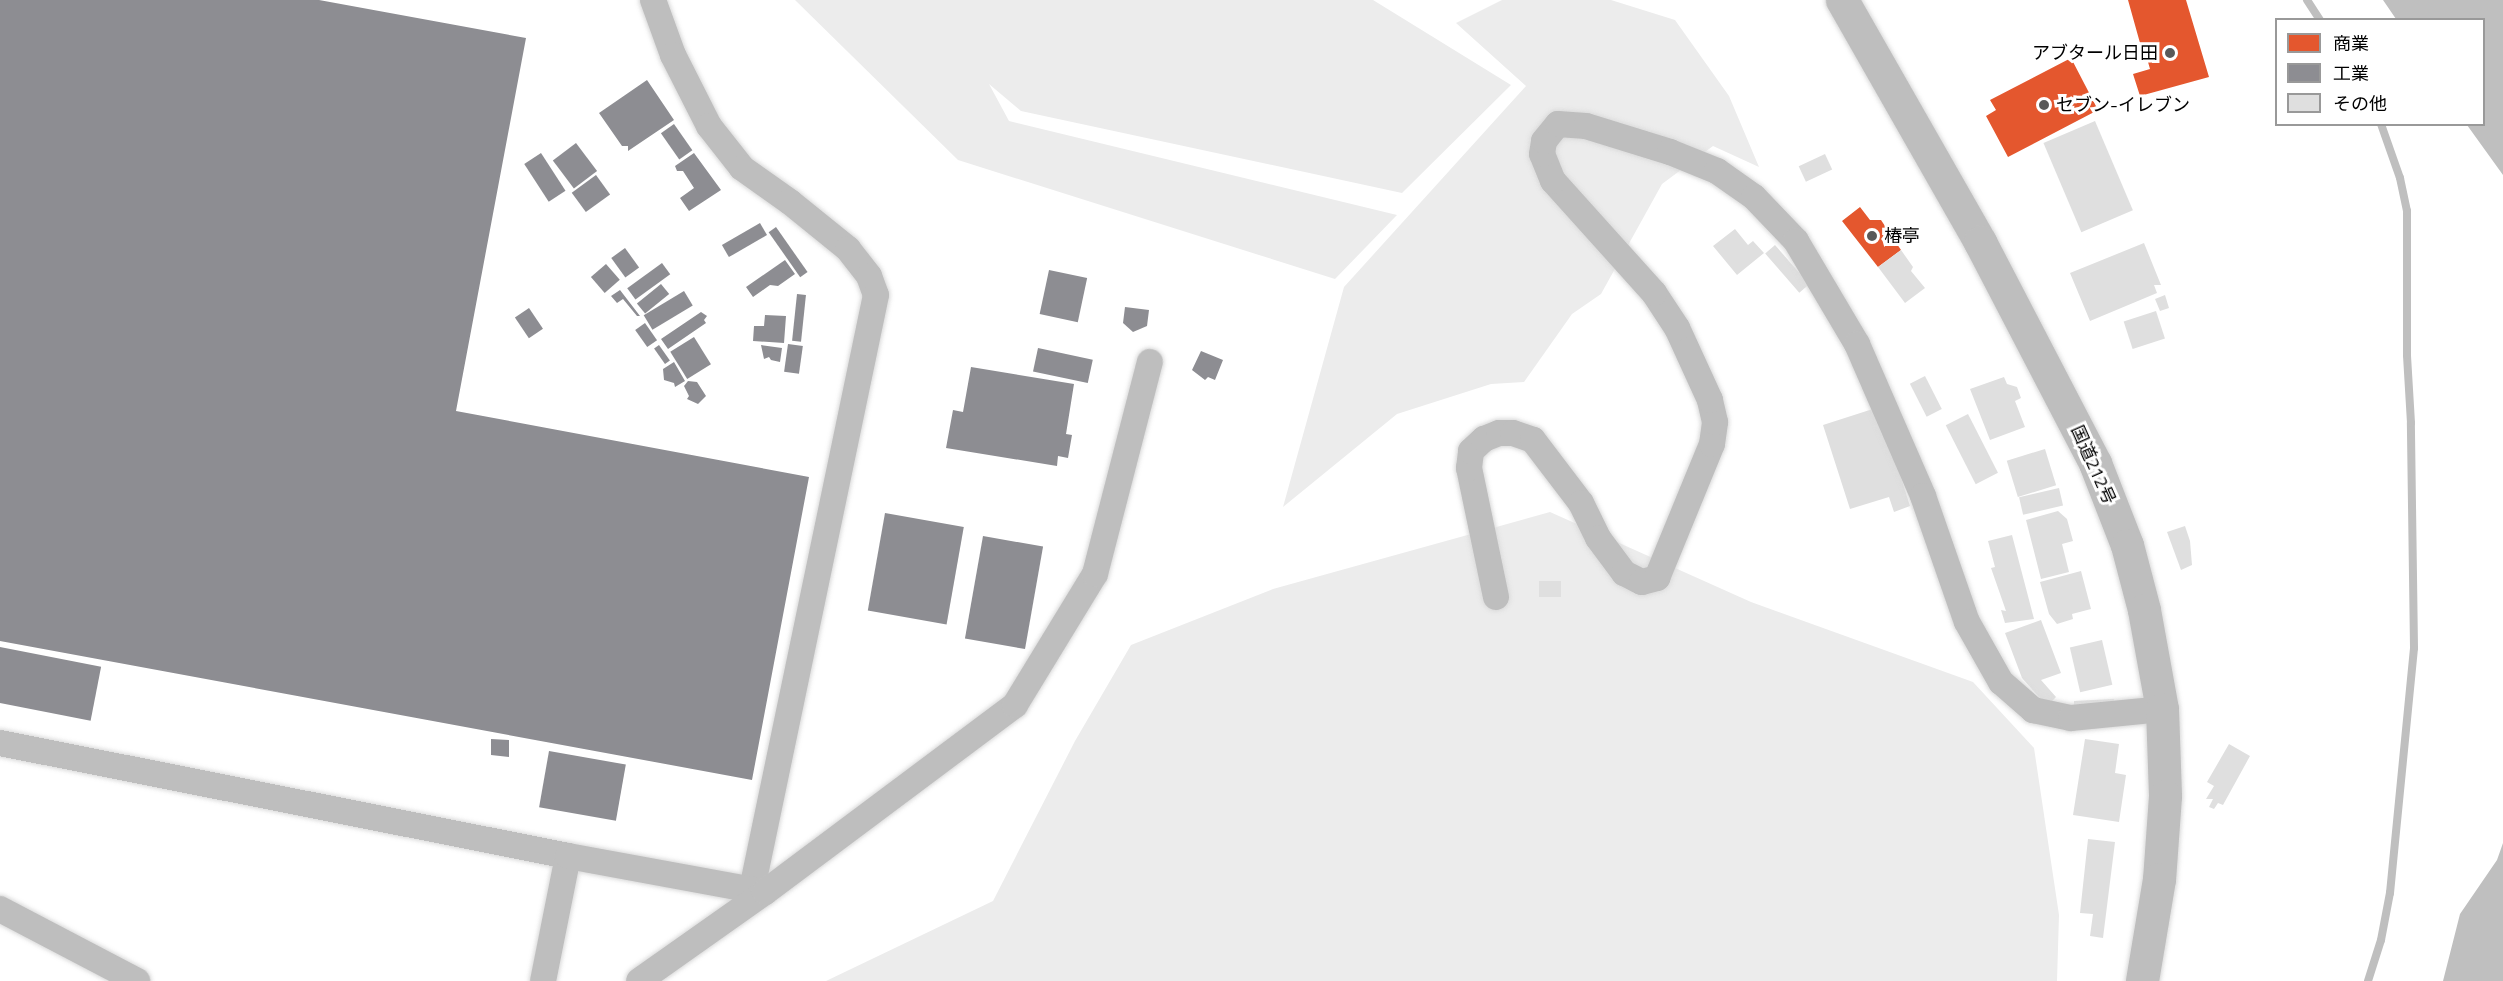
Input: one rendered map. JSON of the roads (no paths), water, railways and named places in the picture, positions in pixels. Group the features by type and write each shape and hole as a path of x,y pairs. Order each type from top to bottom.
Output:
{"highway":[{"name":"国道212号","path":"1842,0 1980,242 2095,463 2130,556 2145,610 2162,709 2165,796 2159,879 2142,981"}],"street":[{"path":"653,0 673,55 709,126 741,168 790,202 848,249 869,276 876,295 758,890"},
{"path":"1496,597 1470,468 1471,451 1484,439 1499,433 1513,434 1533,440 1581,503 1598,538 1617,564 1624,573 1642,582 1657,578 1712,444 1715,422 1710,400 1677,328 1654,293 1554,181 1542,154 1544,141 1558,124 1586,126 1670,152 1717,171 1754,197 1796,241 1857,344 1923,496 1967,622 2001,682 2033,710 2071,718 2162,709"},
{"path":"639,981 758,890 1015,705 1095,574 1150,362"},
{"path":"0,743 568,856 758,890"},
{"path":"543,981 568,856"},
{"path":"0,909 137,981"}],"waterway":[{"path":"2307,0 2319,18"},
{"path":"2368,981 2381,940 2390,893 2414,648 2411,423 2407,355 2407,211 2400,178 2382,126"}],"place":[{"name":"アブタール日田","path":"2170,53"},
{"name":"セブン-イレブン","path":"2044,105"},
{"name":"椿亭","path":"1872,236"}]}
